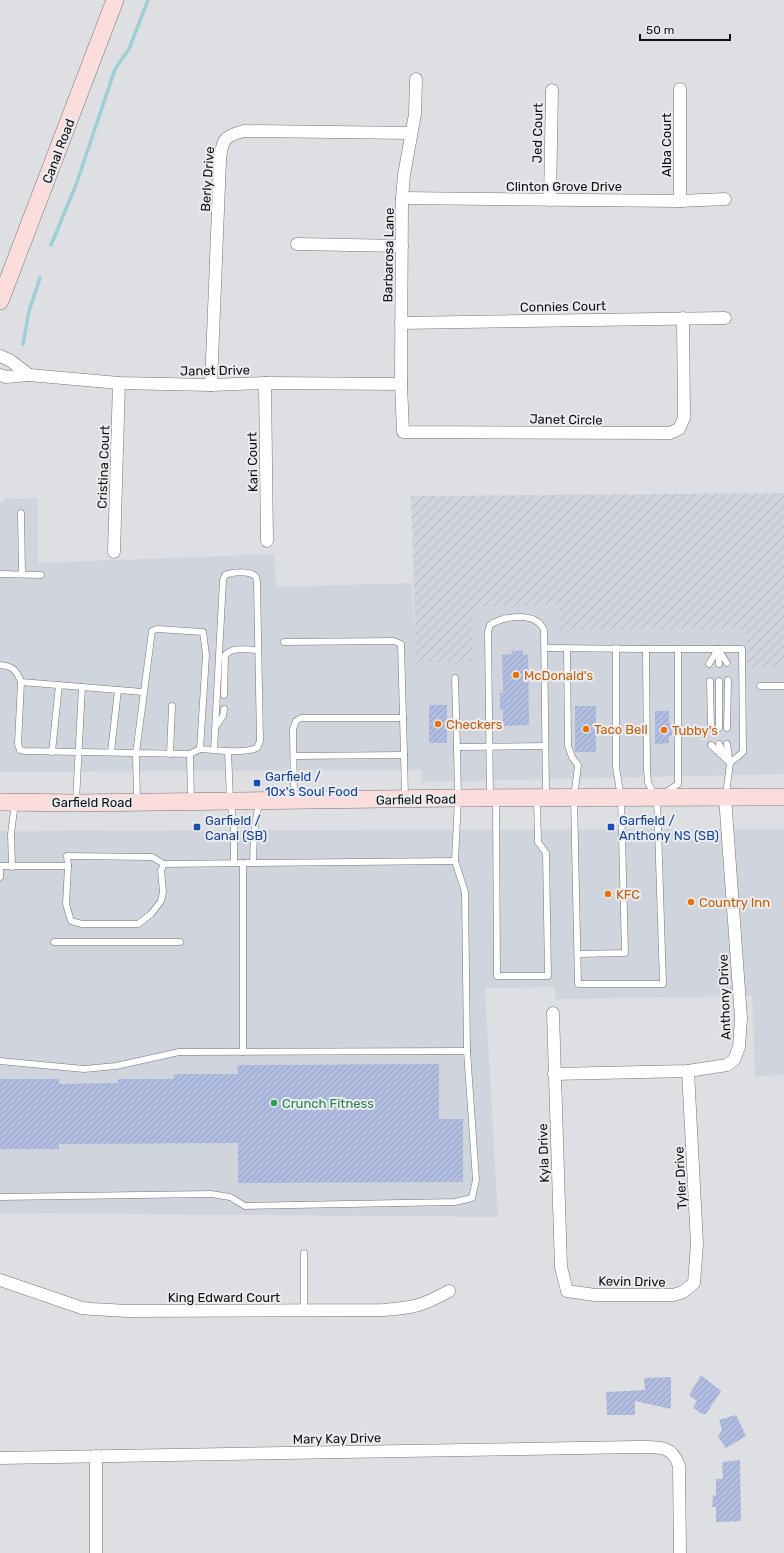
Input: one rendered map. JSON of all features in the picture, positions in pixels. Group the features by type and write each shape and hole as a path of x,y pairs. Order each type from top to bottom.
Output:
{"main road":[{"name":"Canal Road","path":"0,301 115,0"},
{"name":"Garfield Road","path":"8,802 76,803 458,798 784,797"}],"street":[{"name":"Barbarosa Lane","path":"403,432 401,384 402,198 404,175 415,114 416,79"},
{"name":"Alba Court","path":"680,89 680,201"},
{"name":"Jed Court","path":"550,200 552,90"},
{"name":"Berly Drive","path":"211,385 220,160 222,144 225,139 244,131 411,133"},
{"name":"Clinton Grove Drive","path":"402,198 680,201 725,199"},
{"path":"298,244 402,246"},
{"name":"Janet Circle","path":"403,432 670,433 679,429 684,418 683,318"},
{"name":"Connies Court","path":"401,322 725,318"},
{"path":"0,356 11,361 29,375"},
{"name":"Janet Drive","path":"0,375 6,377 29,375 119,383 211,385 265,383 401,384"},
{"name":"Cristina Court","path":"114,552 119,383"},
{"name":"Kari Court","path":"265,383 267,541"},
{"name":"Anthony Drive","path":"554,1074 688,1071 727,1065 734,1060 740,1047 741,1018 725,797"},
{"name":"Kyla Drive","path":"553,1013 561,1267 567,1291"},
{"name":"Tyler Drive","path":"688,1071 697,1244 694,1283"},
{"name":"King Edward Court","path":"0,1280 82,1308 128,1311 304,1311 407,1308 426,1304 449,1291"},
{"name":"Kevin Drive","path":"567,1291 595,1295 673,1295 682,1292 694,1283"},
{"name":"Mary Kay Drive","path":"0,1458 637,1447 664,1448 674,1453 679,1466 680,1553"},
{"path":"96,1456 96,1553"}],"lane":[{"path":"20,513 22,574"},
{"path":"0,666 12,667 18,673 21,682 18,744 20,750 52,752 190,754 200,749 214,750 251,750 257,748 260,741 256,577 251,573 225,575 214,750"},
{"path":"0,574 41,574"},
{"path":"508,618 536,620 542,624 544,630 545,648 545,746 538,842 546,853 548,976 497,976 493,798 489,746 488,632 490,625 498,620 508,618"},
{"path":"137,802 136,753 143,692 152,631 157,629 203,632 206,655 200,749"},
{"path":"284,642 398,642 401,644 405,799"},
{"path":"545,648 742,649 743,752 730,763"},
{"path":"567,648 568,746 572,757 578,765 574,798 578,984 663,984 657,798 648,783 646,649"},
{"path":"578,954 625,953 621,798 616,767 616,648"},
{"path":"224,695 225,655 229,651 235,649 258,650"},
{"path":"657,798 678,784 678,649"},
{"path":"718,649 727,663"},
{"path":"718,649 719,664"},
{"path":"710,664 718,649"},
{"path":"0,1197 211,1194 230,1197 245,1206 455,1202 472,1198 476,1180 467,1051 465,892 455,861 458,798 455,678"},
{"path":"719,680 719,728"},
{"path":"727,728 728,680"},
{"path":"710,681 711,728"},
{"path":"21,682 143,692"},
{"path":"52,752 59,685"},
{"path":"760,686 784,686"},
{"path":"76,803 82,687"},
{"path":"111,752 118,690"},
{"path":"170,754 172,706"},
{"path":"216,726 223,716 224,709"},
{"path":"294,800 293,729 294,724 301,718 403,718"},
{"path":"719,744 730,763"},
{"path":"725,797 730,763 727,744"},
{"path":"711,745 730,763"},
{"path":"457,747 545,746"},
{"path":"228,750 230,800 234,826 234,863"},
{"path":"190,754 191,801"},
{"path":"294,756 404,755"},
{"path":"253,863 254,833 259,800"},
{"path":"8,802 12,866"},
{"path":"164,864 160,870 162,892 161,901 151,914 138,924 82,924 71,921 66,904 68,866 67,856 152,857 164,864 455,861"},
{"path":"242,1052 243,863"},
{"path":"0,877 0,866 68,866"},
{"path":"54,942 180,942"},
{"path":"0,1061 84,1069 116,1066 179,1052 467,1051"},
{"path":"304,1253 304,1311"}],"shaded area":[{"path":"784,493 784,667 747,668 746,629 560,630 558,605 473,607 473,662 416,662 411,496"},
{"path":"38,498 38,563 274,554 276,587 412,583 416,662 473,607 558,605 560,630 746,629 747,668 784,667 784,774 423,782 421,770 0,772 0,504 5,499"},
{"path":"784,829 784,1075 755,1076 752,996 555,999 555,987 485,988 498,1217 0,1213 0,831"}],"building":[{"name":"McDonald's","path":"523,650 523,655 528,655 529,725 503,726 503,709 500,710 500,693 503,693 502,655 512,654 512,651"},
{"name":"Checkers","path":"429,705 447,705 447,743 429,743"},
{"name":"Taco Bell","path":"575,706 596,706 596,752 575,752"},
{"name":"Tubby's","path":"655,711 669,711 669,724 672,724 672,736 669,736 669,743 655,744"},
{"path":"439,1064 439,1119 463,1119 463,1182 238,1183 238,1143 59,1144 59,1149 0,1149 0,1079 59,1079 59,1084 118,1083 118,1079 174,1079 174,1074 238,1074 237,1065"},
{"path":"701,1375 721,1391 706,1414 702,1414 693,1408 697,1401 689,1395"},
{"path":"671,1377 671,1409 635,1401 635,1415 607,1415 606,1392 645,1390 644,1378"},
{"path":"736,1415 746,1436 726,1448 718,1437 722,1430 719,1420"},
{"path":"740,1460 741,1521 716,1522 716,1507 712,1507 713,1495 716,1496 716,1479 723,1479 722,1462"}],"waterway":[{"path":"51,245 76,185 115,69 129,49 148,0"},
{"path":"23,344 29,311 40,278"}],"place":[{"name":"McDonald's","path":"516,675"},
{"name":"Checkers","path":"438,724"},
{"name":"Taco Bell","path":"586,729"},
{"name":"Tubby's","path":"664,730"},
{"name":"Garfield / 10x's Soul Food","path":"257,783"},
{"name":"Garfield / Canal (SB)","path":"197,827"},
{"name":"Garfield / Anthony NS (SB)","path":"611,827"},
{"name":"KFC","path":"608,894"},
{"name":"Country Inn","path":"691,902"},
{"name":"Crunch Fitness","path":"274,1103"}]}
